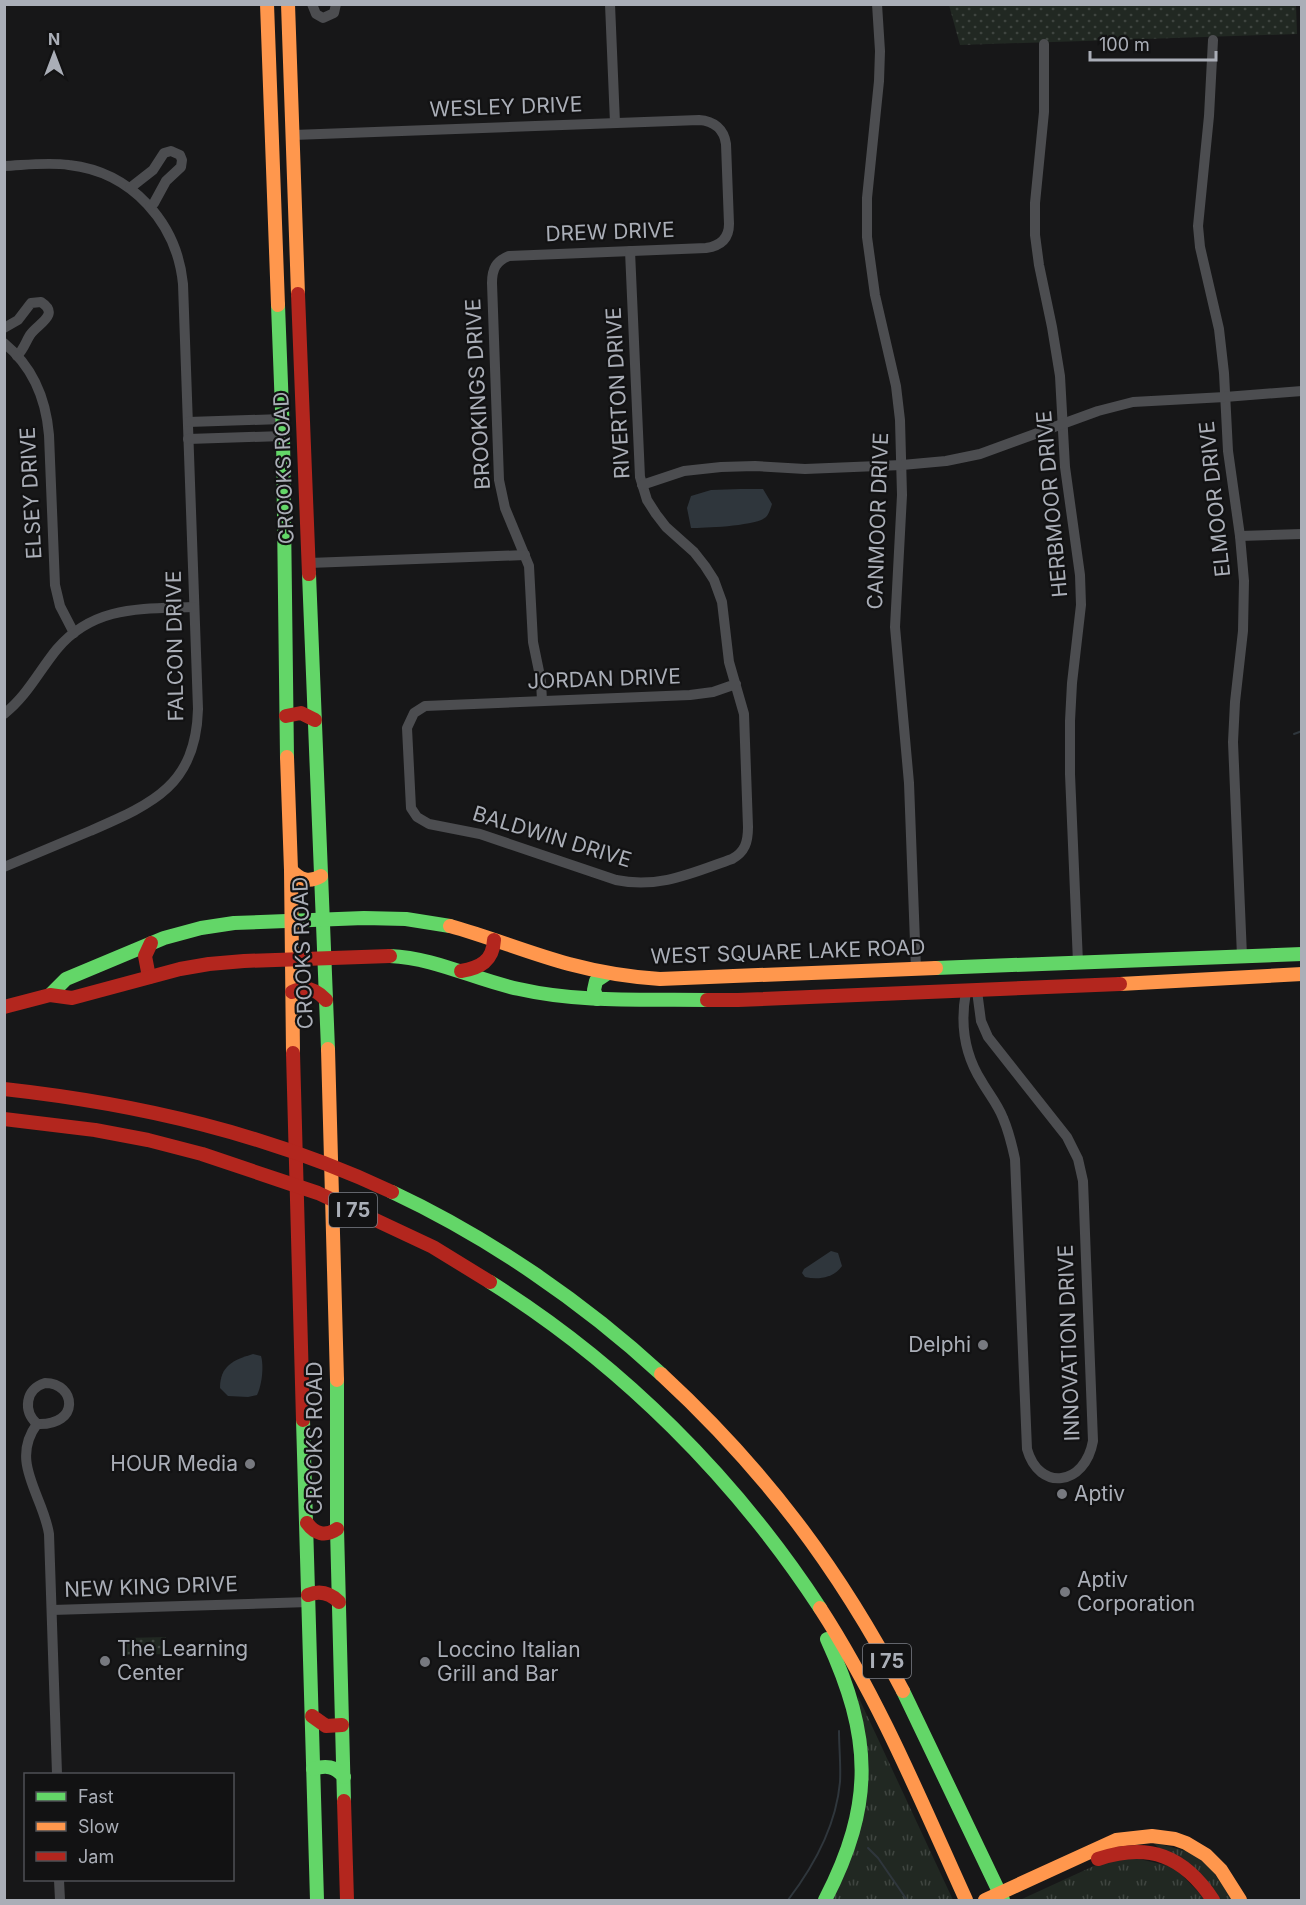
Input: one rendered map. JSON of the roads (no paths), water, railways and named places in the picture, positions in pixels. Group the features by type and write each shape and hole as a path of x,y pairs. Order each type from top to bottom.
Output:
{"main road":[{"name":"CROOKS ROAD","path":"267,4 283,436 294,1114 317,1900"},
{"name":"CROOKS ROAD","path":"288,4 325,958 337,1394 337,1529 347,1900"},
{"path":"272,131 279,139 286,141 293,136"},
{"path":"282,419 292,419 303,426"},
{"path":"286,561 292,568 309,566"},
{"path":"286,716 297,712 315,720"},
{"path":"291,870 296,876 306,881 321,876"},
{"name":"WEST SQUARE LAKE ROAD","path":"50,995 66,979 151,943 218,924 378,917 412,919 456,928 564,963 608,974 673,980 1302,954"},
{"path":"461,971 475,968 489,960 494,951 494,940"},
{"path":"149,977 145,956 151,943"},
{"path":"1274,975 1282,966 1280,955"},
{"name":"WEST SQUARE LAKE ROAD","path":"4,1007 50,995 72,998 149,977 209,964 325,958 402,957 429,961 529,992 568,998 597,999 795,998 1302,974"},
{"path":"971,991 965,983 968,975 977,967"},
{"path":"597,999 594,990 596,981 608,974"},
{"path":"795,998 803,989 804,980 800,974"},
{"path":"292,992 302,988 313,989 326,1000"},
{"name":"I 75","path":"4,1089 55,1093 118,1103 235,1132 315,1159 426,1208 548,1282 613,1330 658,1369 755,1468 841,1582 882,1650 1004,1900"},
{"name":"I 75","path":"4,1119 52,1124 149,1140 205,1155 316,1193 452,1257 529,1306 597,1360 653,1409 725,1483 798,1575 838,1638 878,1709 966,1900"},
{"path":"306,1523 318,1534 328,1534 337,1529"},
{"path":"798,1575 850,1696 859,1729 862,1761 855,1831 842,1867 825,1900"},
{"path":"309,1598 314,1592 324,1592 339,1602"},
{"path":"312,1716 324,1726 342,1725"},
{"path":"313,1769 323,1766 334,1767 344,1777"},
{"path":"1004,1900 1116,1840 1134,1836 1161,1836 1184,1842 1206,1855 1229,1882 1240,1900"},
{"path":"985,1900 1026,1887 1110,1854 1135,1850 1154,1853 1188,1868 1213,1900"}],"street":[{"path":"312,4 316,14 323,18 331,15 336,5 348,4"},
{"path":"610,4 615,123"},
{"name":"CANMOOR DRIVE","path":"877,4 879,81 867,198 867,237 874,295 899,405 902,513 895,627 909,783 916,969"},
{"name":"ELMOOR DRIVE","path":"1213,40 1209,116 1198,226 1200,247 1219,329 1229,466 1240,536 1244,581 1244,610 1234,702 1233,742 1242,956"},
{"name":"HERBMOOR DRIVE","path":"1044,44 1044,112 1035,203 1035,235 1057,352 1062,391 1065,467 1081,585 1070,721 1078,963"},
{"name":"WESLEY DRIVE","path":"293,136 699,120 710,122 718,127 725,138 729,230 723,241"},
{"path":"130,188 153,170 164,153 171,151 180,154 181,167 166,181 150,206"},
{"name":"FALCON DRIVE","path":"4,166 56,164 81,167 105,174 130,188 150,206 166,228 175,246 183,284 198,709 191,751 180,773 163,793 143,807 4,867"},
{"name":"DREW DRIVE","path":"498,262 515,255 712,247 723,241"},
{"name":"RIVERTON DRIVE","path":"630,250 638,458 642,485 651,507 660,520 700,559 714,580 722,602 727,652 736,684"},
{"name":"BROOKINGS DRIVE","path":"498,262 492,275 499,480 505,508 525,555 530,576 533,642 541,681 542,700"},
{"path":"4,328 18,320 31,303 41,302 47,307 49,312 46,320 32,333 25,348 17,356"},
{"name":"ELSEY DRIVE","path":"4,343 33,376 46,413 49,435 55,585 60,606 74,633"},
{"path":"642,485 684,471 721,467 755,466 805,469 946,461 980,454 1133,402 1225,398 1302,391"},
{"path":"188,422 282,419"},
{"path":"189,439 283,436"},
{"path":"1240,536 1302,534"},
{"path":"309,566 525,555"},
{"path":"4,714 23,697 57,650 89,622 115,612 194,607"},
{"name":"JORDAN DRIVE","path":"417,817 410,803 408,723 414,713 429,705 690,695 713,692 736,684"},
{"name":"BALDWIN DRIVE","path":"417,817 429,824 480,834 616,880 655,883 732,859 744,849 748,834 744,723 742,704 736,684"},
{"name":"INNOVATION DRIVE","path":"971,991 988,1037 1067,1137 1078,1159 1083,1181 1093,1441 1092,1451 1084,1466 1071,1477 1054,1477 1039,1470 1029,1458 1027,1449 1015,1159 1003,1117 977,1074 965,1041 963,1009 971,991"},
{"path":"40,1384 57,1385 68,1397 67,1413 53,1424 37,1424 32,1419 27,1406 31,1393 40,1384"},
{"path":"37,1424 28,1441 26,1462 29,1478 48,1527 52,1610"},
{"name":"NEW KING DRIVE","path":"57,1773 52,1610 309,1598"},
{"path":"59,1881 60,1900"}],"waterway":[{"path":"1294,734 1302,731"},
{"path":"788,1900 815,1859 834,1814 840,1782 839,1731"},
{"path":"868,1848 878,1858 907,1900"}],"place":[{"name":"Delphi","path":"983,1345"},
{"name":"HOUR Media","path":"250,1464"},
{"name":"Aptiv","path":"1062,1494"},
{"name":"Aptiv Corporation","path":"1065,1592"},
{"name":"The Learning Center","path":"105,1661"},
{"name":"Loccino Italian Grill and Bar","path":"425,1662"}]}
